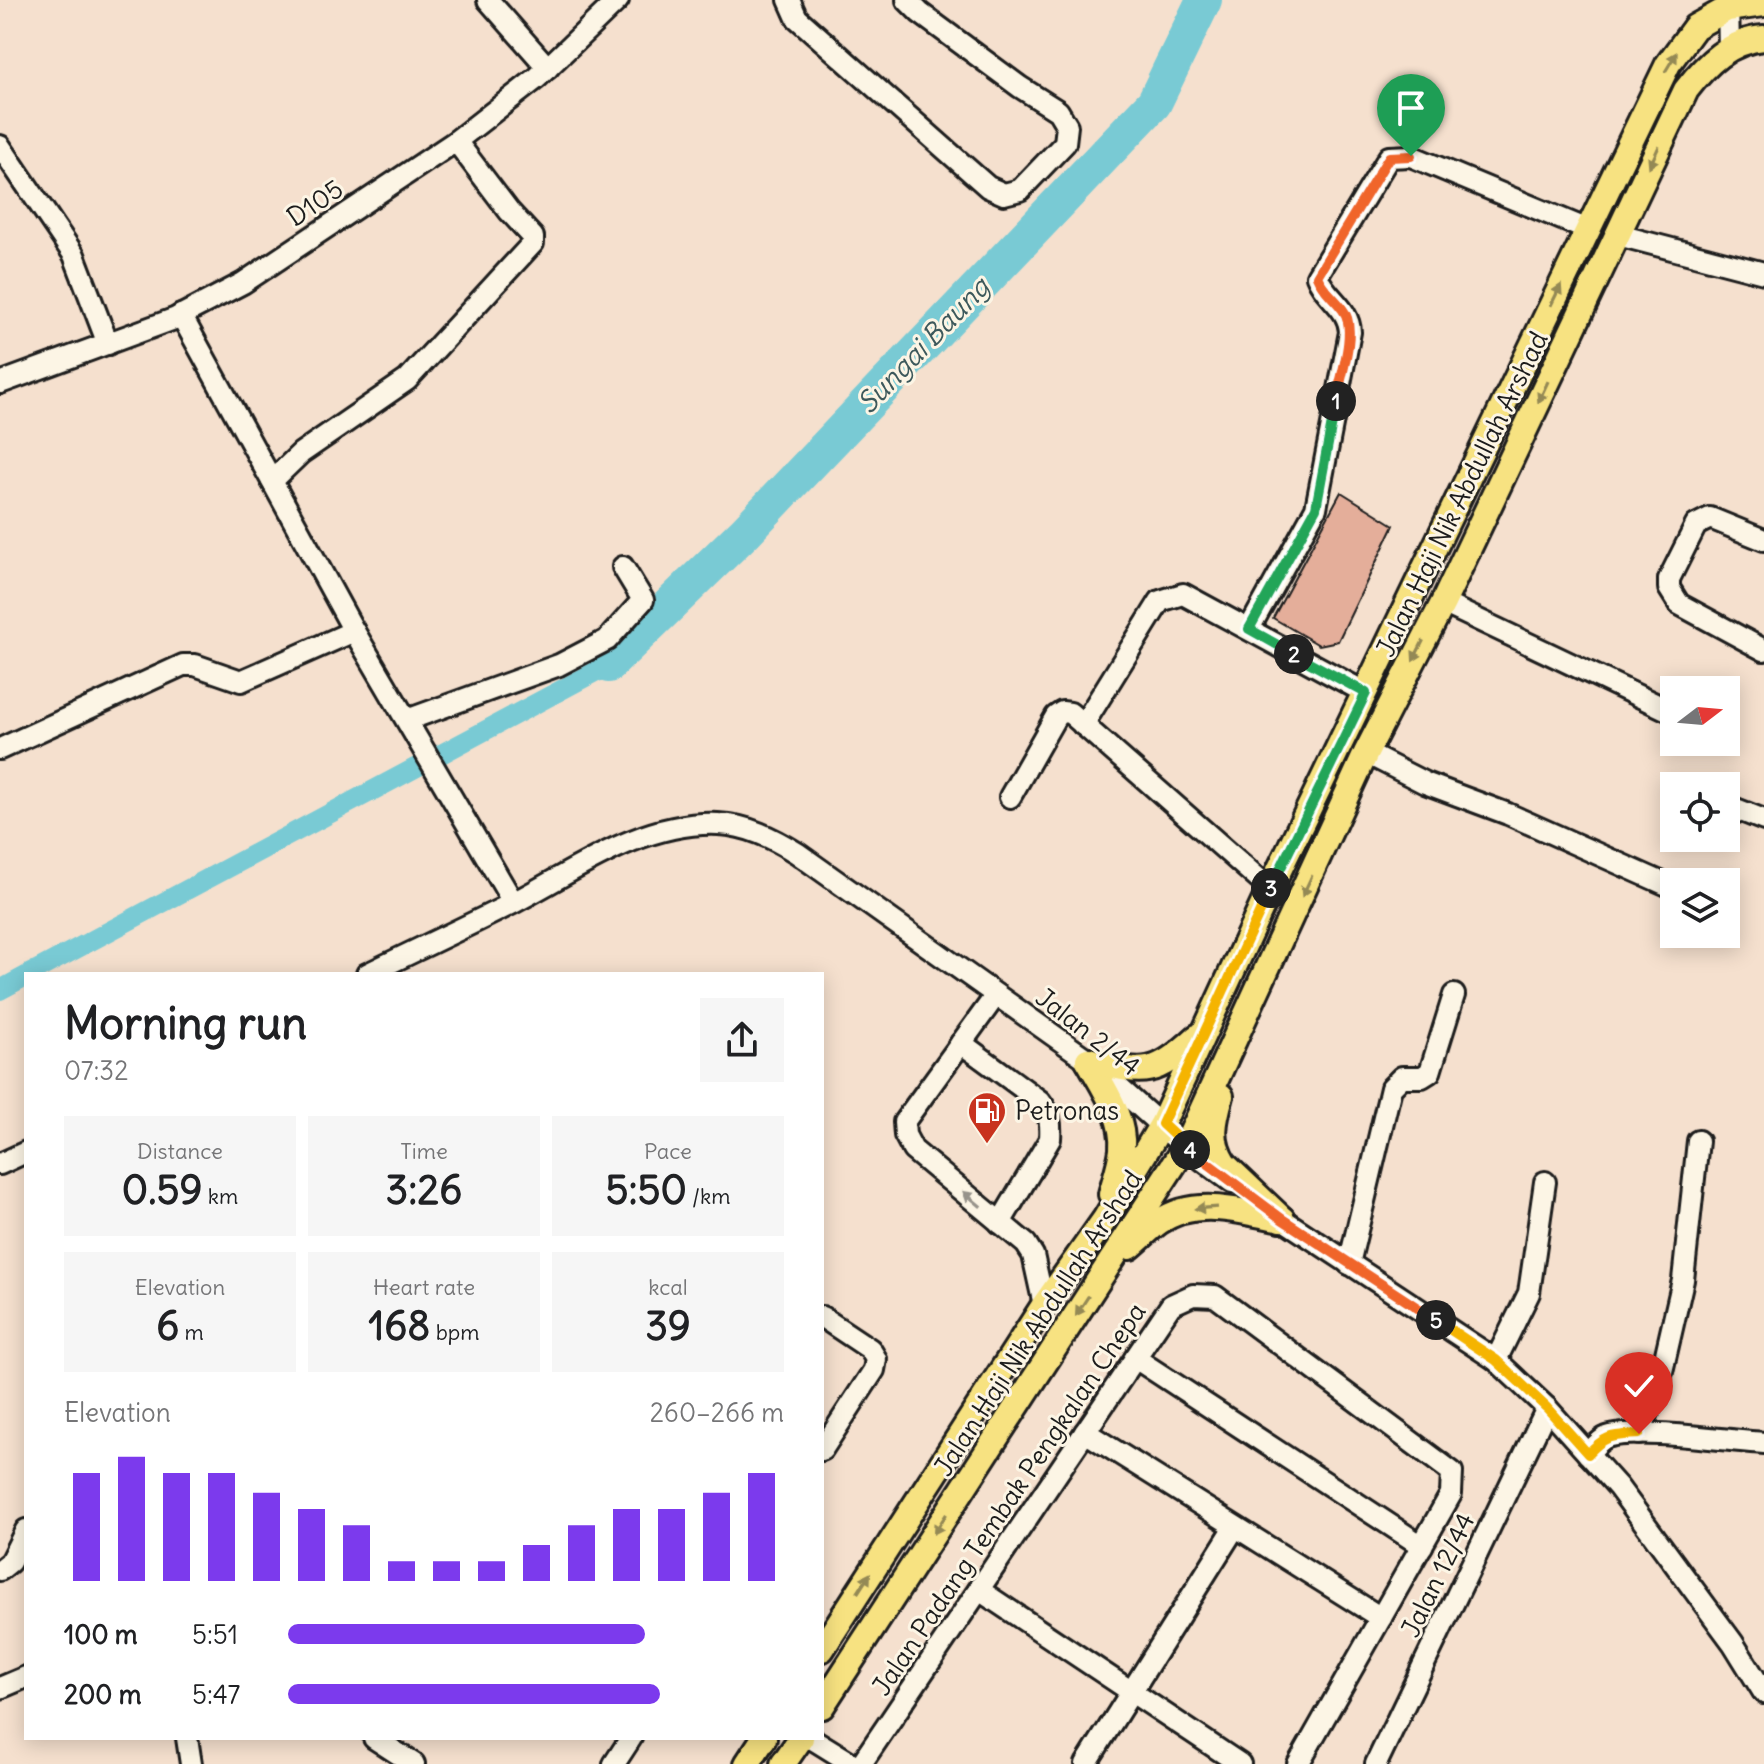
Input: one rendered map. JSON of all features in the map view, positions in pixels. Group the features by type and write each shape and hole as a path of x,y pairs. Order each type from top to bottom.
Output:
{"main road":[{"name":"Jalan Haji Nik Abdullah Arshad","path":"824,1646 1044,1305 1105,1219 1162,1124 1270,889 1668,64 1695,27 1727,4 1764,4"},
{"name":"Jalan Haji Nik Abdullah Arshad","path":"824,1703 1185,1147 1366,753 1443,603 1686,90 1707,63 1751,39 1764,38"},
{"path":"1088,1060 1131,1070 1159,1067 1205,1030"},
{"path":"1235,1039 1213,1125 1213,1140 1224,1164 1282,1219"},
{"path":"1088,1060 1112,1104 1121,1132 1122,1148 1105,1219"},
{"path":"1107,1269 1159,1221 1179,1212 1216,1207 1282,1219"},
{"path":"747,1764 763,1740"},
{"path":"783,1764 800,1740"}],"street":[{"path":"488,0 548,68"},
{"name":"D105","path":"0,383 181,315 243,283 456,141 548,68 618,0"},
{"path":"789,0 797,18 988,187 1004,194 1024,187 1065,143 1068,135 1063,118 1058,111 1020,87 907,0"},
{"path":"1727,4 1729,50"},
{"path":"272,481 301,453 407,380 533,243 533,237 509,211 456,141"},
{"path":"0,146 74,255 108,344"},
{"path":"1249,629 1316,508 1350,332 1344,310 1322,288 1317,276 1389,157 1411,156 1588,230"},
{"path":"1618,235 1764,273"},
{"path":"181,315 354,631 513,902"},
{"path":"1764,540 1710,518 1696,525 1669,579 1669,588 1679,604 1764,650"},
{"path":"407,720 559,665 607,640 643,600 623,567"},
{"path":"1083,725 1160,601 1183,594 1366,693"},
{"path":"1443,603 1660,706"},
{"path":"0,749 183,665 195,665 241,681 354,631"},
{"path":"1010,797 1056,716 1062,712 1070,713 1270,889"},
{"path":"1366,753 1425,783 1508,814 1660,882"},
{"path":"1740,811 1764,820"},
{"name":"Jalan 2/44","path":"371,972 626,843 655,833 718,824 751,830 797,853 1088,1060 1185,1147 1282,1219 1496,1360 1547,1408 1618,1487 1725,1631 1764,1693"},
{"path":"996,995 904,1122 905,1135 913,1150 1026,1244 1033,1255 1044,1305"},
{"path":"1349,1264 1391,1088 1402,1077 1422,1077 1430,1072 1454,995"},
{"path":"961,1043 1040,1101 1047,1110 1051,1124 1050,1139 1000,1223"},
{"path":"1639,1434 1658,1389 1683,1280 1698,1141"},
{"path":"0,1164 24,1153"},
{"path":"1496,1360 1529,1293 1545,1182"},
{"name":"Jalan Padang Tembak Pengkalan Chepa","path":"861,1764 1171,1305 1193,1295 1215,1296 1452,1472 1451,1494 1298,1764"},
{"path":"824,1318 870,1349 876,1359 874,1370 824,1445"},
{"path":"1135,1358 1422,1546"},
{"name":"Jalan 12/44","path":"1376,1764 1547,1408"},
{"path":"1085,1432 1381,1618"},
{"path":"1588,1454 1600,1440 1609,1436 1639,1434 1764,1443"},
{"path":"1086,1764 1235,1527"},
{"path":"0,1570 10,1562 24,1534"},
{"path":"979,1590 1240,1764"},
{"path":"0,1688 24,1678"},
{"path":"187,1740 191,1764"},
{"path":"377,1740 414,1764"},
{"path":"614,1764 630,1740"},
{"path":"814,1740 853,1764"}],"building":[{"path":"1341,492 1394,525 1338,641 1319,645 1273,618"}],"waterway":[{"name":"Sungai Baung","path":"608,665 745,532 1154,103 1204,0"},
{"path":"33,972 608,665"},
{"path":"0,990 24,977"}],"place":[{"name":"Petronas","path":"987,1145"}],"route":[{"path":"1411,156 1389,157 1317,276 1322,288 1344,310 1350,332 1316,508 1249,629 1366,693 1270,889 1162,1124 1185,1147 1282,1219 1496,1360 1547,1408 1588,1454 1600,1440 1609,1436 1639,1434"}]}
